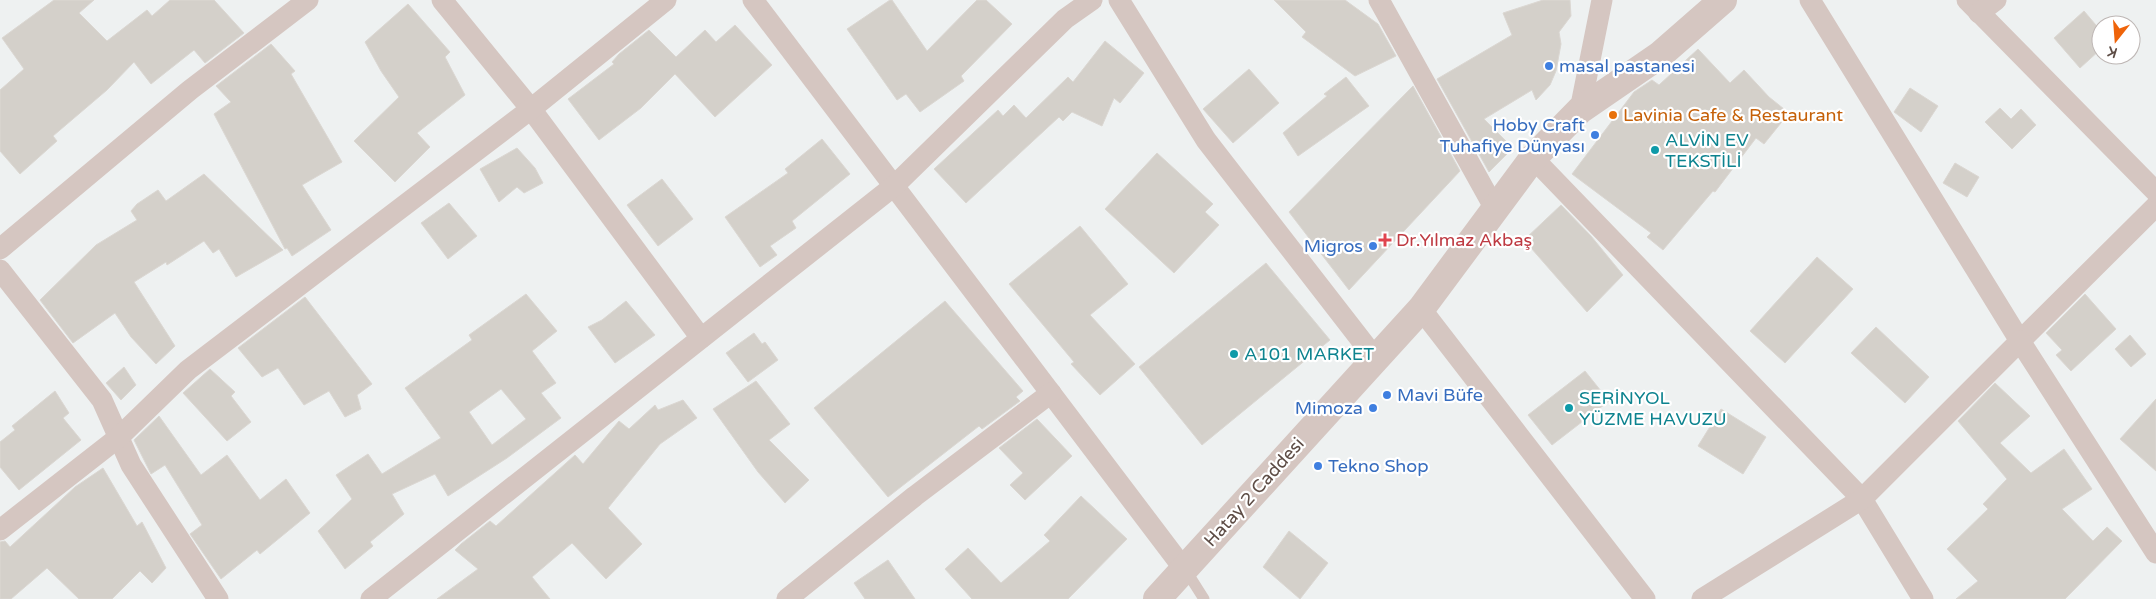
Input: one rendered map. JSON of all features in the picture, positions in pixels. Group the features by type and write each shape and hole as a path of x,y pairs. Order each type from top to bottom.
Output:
{"street":[{"path":"0,249 190,90 308,0"},
{"path":"442,0 531,109 701,338"},
{"path":"0,530 119,437 188,370 531,109 666,0"},
{"path":"753,0 1184,569"},
{"path":"371,599 894,186 1065,19 1092,0"},
{"path":"1119,0 1206,140 1375,358"},
{"path":"1379,0 1495,209"},
{"path":"1580,110 1602,0"},
{"name":"Hatay 2 Caddesi","path":"1157,599 1421,309 1533,158 1580,110 1660,55 1723,0"},
{"path":"1810,0 2020,341 2156,553"},
{"path":"1996,0 1973,7 2156,192"},
{"path":"1533,158 1862,499 1923,599"},
{"path":"1702,599 1862,499 2156,206"},
{"path":"0,270 102,400 131,465 218,599"},
{"path":"1421,309 1645,599"},
{"path":"787,599 915,496 1051,392"}],"lane":[{"path":"1184,569 1204,599"}],"building":[{"path":"54,0 94,0 79,13 107,41 147,10 152,16 170,0 214,0 244,33 205,63 194,50 151,84 134,62 107,90 53,136 57,141 20,174 0,151 0,90 24,69 2,38"},
{"path":"892,0 927,51 977,0 986,0 1012,24 961,76 964,81 920,112 906,94 897,100 847,29"},
{"path":"1274,0 1345,0 1378,24 1396,56 1355,76 1302,37 1306,32"},
{"path":"1543,0 1570,0 1571,16 1559,32 1561,44 1556,71 1550,85 1536,100 1532,90 1484,119 1513,148 1489,172 1437,79 1512,35 1503,13"},
{"path":"408,4 450,52 445,57 465,95 417,133 430,147 395,182 354,141 399,97 381,71 365,42"},
{"path":"2084,11 2091,19 2091,58 2080,68 2054,38"},
{"path":"735,25 772,65 715,117 675,74 641,108 599,140 568,99 614,64 612,62 619,54 649,30 676,57 705,30 716,42"},
{"path":"1105,41 1144,73 1120,103 1114,98 1102,126 1072,112 1063,121 1059,117 966,203 934,169 998,110 1003,116 1014,105 1026,118 1068,77 1073,82"},
{"path":"271,44 295,71 291,74 342,162 302,185 331,230 292,256 287,248 285,249 214,114 231,102 216,86"},
{"path":"1698,49 1730,83 1744,70 1769,97 1789,113 1764,144 1756,138 1715,192 1713,191 1663,250 1647,237 1651,233 1572,174 1634,92 1652,80 1659,85"},
{"path":"1249,69 1279,103 1233,143 1203,109"},
{"path":"1346,77 1369,106 1298,156 1283,133 1327,96 1324,94"},
{"path":"1413,86 1460,171 1349,290 1289,212"},
{"path":"1910,88 1938,106 1921,132 1894,112"},
{"path":"2000,108 2011,119 2021,109 2036,125 2012,149 1985,122"},
{"path":"822,139 850,174 792,221 796,228 770,246 777,255 760,267 725,217 788,173 785,169"},
{"path":"517,148 535,168 543,183 524,193 517,187 499,202 480,169"},
{"path":"1157,153 1213,204 1205,212 1219,225 1174,273 1105,209"},
{"path":"1955,163 1979,177 1967,197 1943,183"},
{"path":"204,174 283,250 236,277 219,249 213,253 204,241 167,265 166,262 134,282 175,346 156,364 131,337 115,313 73,343 40,300 96,245 137,220 131,211 137,204 158,190 166,201"},
{"path":"662,179 693,219 658,246 627,205"},
{"path":"449,203 477,236 448,259 421,223"},
{"path":"1561,205 1591,236 1623,275 1587,312 1524,240"},
{"path":"1080,226 1128,284 1090,315 1135,364 1100,395 1071,364 1074,362 1009,284"},
{"path":"1817,257 1853,289 1785,363 1750,331"},
{"name":"A101 MARKET","path":"1266,263 1330,340 1202,445 1139,367"},
{"path":"526,294 557,331 532,351 556,383 541,393 561,418 507,458 448,496 435,474 392,494 404,514 370,542 373,546 345,569 318,531 352,499 336,475 368,454 382,474 441,438 405,388 472,340 469,335","holes":["501,389 526,419 492,445 469,412"]},
{"path":"2085,294 2116,329 2071,371 2056,355 2062,350 2046,333"},
{"path":"305,297 372,384 357,395 361,409 345,417 329,391 304,405 278,368 262,377 238,348"},
{"path":"626,301 655,335 615,363 588,327 602,320"},
{"path":"945,301 1023,391 1016,397 1020,401 982,429 979,426 888,497 814,408"},
{"path":"1876,327 1929,377 1905,403 1851,353"},
{"path":"754,333 762,344 765,342 778,360 748,382 726,353"},
{"path":"2130,335 2146,354 2131,367 2115,349"},
{"path":"124,367 136,385 121,400 106,383"},
{"path":"210,369 235,392 231,396 251,422 227,441 183,393"},
{"name":"SERİNYOL YÜZME HAVUZU","path":"1585,371 1609,401 1552,445 1528,415"},
{"path":"756,381 790,424 769,440 809,480 785,503 758,472 713,409"},
{"path":"1995,383 2030,416 2000,443 2031,473 2064,449 2092,489 2062,509 2093,541 2107,527 2122,541 2065,599 1956,599 1978,581 1947,549 1988,509 1983,504 2007,479 1958,421"},
{"path":"55,391 69,413 63,418 81,440 19,490 0,467 0,442 15,430 12,426"},
{"path":"2156,399 2156,471 2120,439"},
{"path":"683,400 697,418 660,444 608,508 642,544 606,579 572,543 532,577 550,599 437,599 478,569 455,550 461,544 490,521 496,526 575,455 583,464 619,421 629,429 655,405 658,410"},
{"path":"1721,409 1766,437 1743,474 1698,446"},
{"path":"159,416 201,475 227,455 260,500 286,479 310,513 260,554 257,550 221,579 190,534 202,525 165,465 151,474 134,440"},
{"path":"1037,419 1072,456 1025,500 1010,485 1023,473 999,448"},
{"path":"103,468 137,526 142,522 166,568 152,583 140,571 112,599 79,599 47,568 11,599 0,599 0,542 5,541 10,547 75,487"},
{"path":"1081,496 1127,539 1068,599 972,599 945,569 968,548 1001,583 1050,541 1044,535"},
{"path":"1289,531 1328,563 1300,599 1263,567"},
{"path":"888,560 915,599 865,599 854,583"}],"place":[{"name":"masal pastanesi","path":"1549,66"},
{"name":"Lavinia Cafe & Restaurant","path":"1613,115"},
{"name":"Hoby Craft Tuhafiye Dünyası","path":"1595,135"},
{"name":"ALVİN EV TEKSTİLİ","path":"1655,150"},
{"name":"Dr.Yılmaz Akbaş","path":"1385,240"},
{"name":"Migros","path":"1373,246"},
{"name":"A101 MARKET","path":"1234,354"},
{"name":"Mavi Büfe","path":"1387,395"},
{"name":"Mimoza","path":"1373,408"},
{"name":"SERİNYOL YÜZME HAVUZU","path":"1569,408"},
{"name":"Tekno Shop","path":"1318,466"}]}
